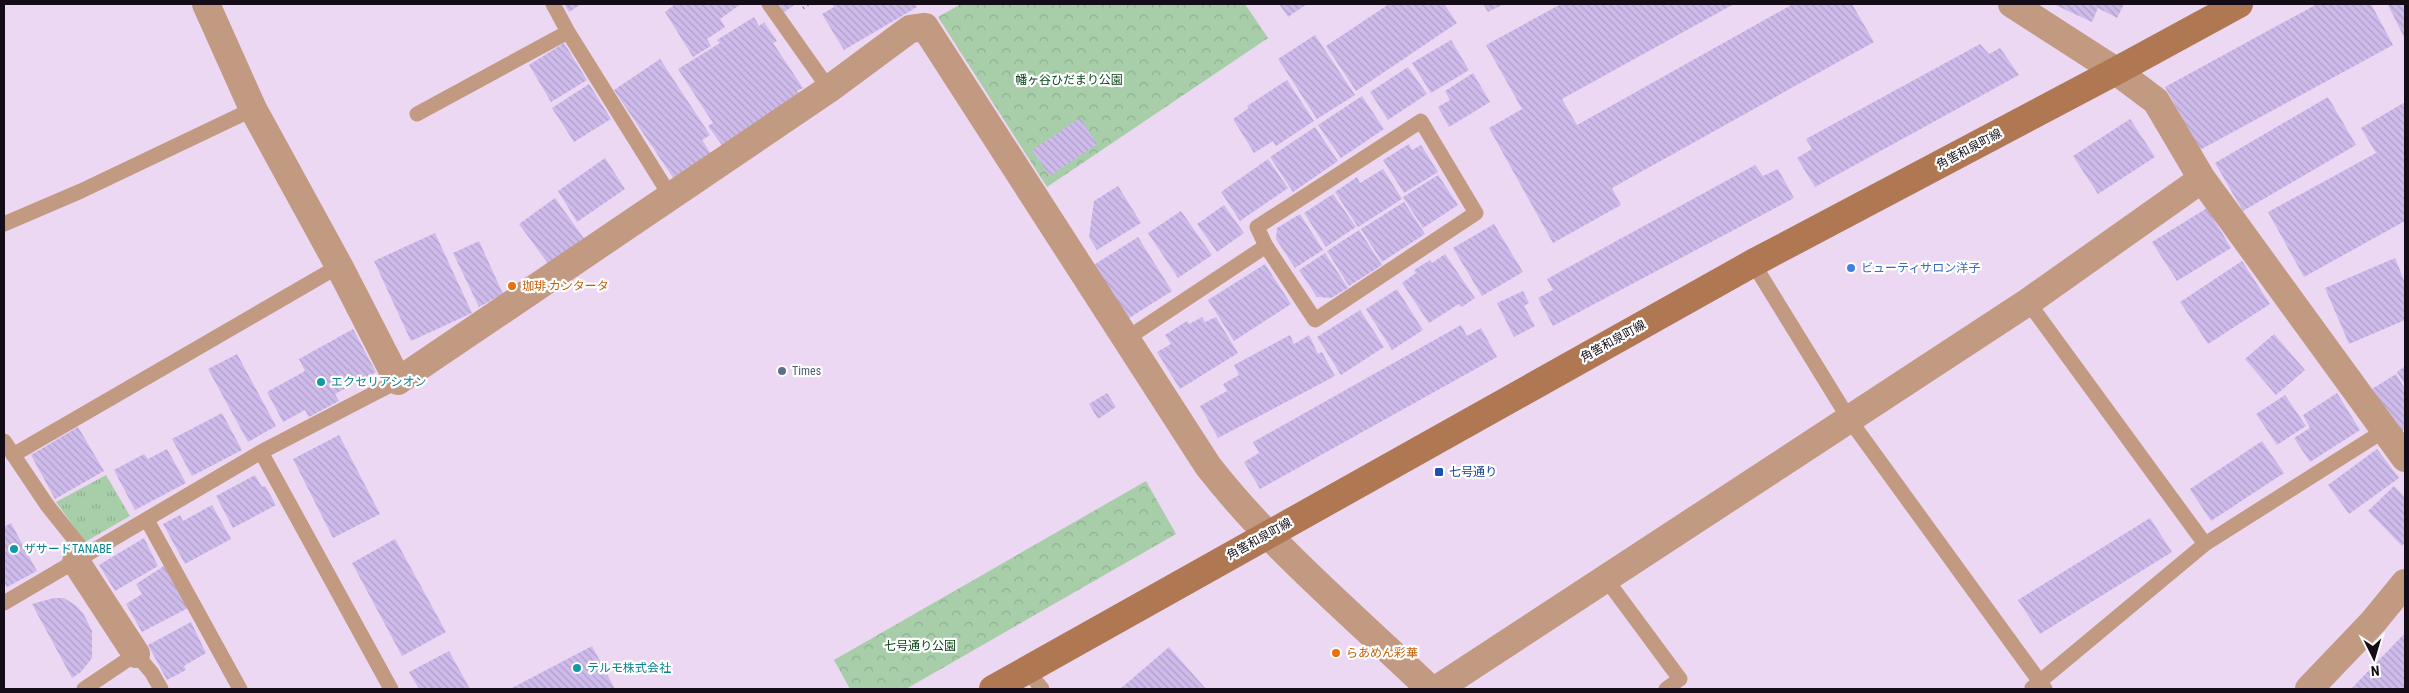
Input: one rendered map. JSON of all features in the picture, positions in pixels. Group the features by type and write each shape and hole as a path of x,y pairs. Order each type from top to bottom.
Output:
{"main road":[{"name":"角筈和泉町線","path":"993,689 1034,680 1268,534 1753,263 2239,4"}],"street":[{"path":"206,4 252,109 339,266 398,381 829,89 910,29 925,27 1208,466 1232,497 1268,534 1430,689"},
{"path":"2012,4 2116,71 2156,101 2202,179 2405,458"},
{"path":"1437,689 2028,302 2202,179"},
{"path":"81,558 136,654"},
{"path":"2309,689 2373,622 2405,583"}],"lane":[{"path":"553,4 568,32 671,197"},
{"path":"769,4 829,89"},
{"path":"417,114 568,32"},
{"path":"4,224 81,191 252,109"},
{"path":"1421,120 1476,213 1315,320 1266,246 1257,227 1421,120"},
{"path":"1126,339 1266,246"},
{"path":"1753,263 1849,419 2038,687 2204,544 2385,430"},
{"path":"14,455 339,266"},
{"path":"2028,302 2204,544"},
{"path":"4,603 262,452 398,381"},
{"path":"4,441 81,558"},
{"path":"262,452 391,689"},
{"path":"147,520 240,689"},
{"path":"1606,579 1680,679 1666,689"},
{"path":"84,689 136,654 152,673 161,689"}],"green space":[{"name":"幡ヶ谷ひだまり公園","path":"961,4 1245,4 1268,38 1047,187 938,17"},
{"path":"106,475 130,516 85,542 56,502"},
{"name":"七号通り公園","path":"1146,481 1176,534 906,689 850,689 834,660"}],"building":[{"path":"564,4 581,4 569,12"},
{"path":"673,4 741,4 720,19 725,27 707,39 711,46 693,57 665,12"},
{"path":"779,4 796,4 784,12"},
{"path":"832,4 915,4 917,7 844,50 822,14 834,7"},
{"path":"1279,4 1307,4 1288,17"},
{"path":"1389,4 1444,4 1457,23 1356,91 1326,46"},
{"path":"1483,4 1504,4 1488,12"},
{"path":"1561,4 1734,4 1562,99 1577,125 1793,4 1852,4 1874,42 1612,188 1621,205 1553,243 1489,128 1522,109 1486,45"},
{"path":"2053,4 2124,4 2117,18 2098,8 2092,22"},
{"path":"2317,4 2371,4 2393,45 2200,150 2165,87"},
{"path":"2405,4 2405,39 2388,5"},
{"path":"754,17 759,26 764,22 777,41 773,43 803,88 797,91 802,97 724,148 708,126 713,123 678,69 720,43 717,40"},
{"path":"1315,35 1355,95 1317,119 1278,59"},
{"path":"1451,40 1469,70 1431,93 1412,63"},
{"path":"564,43 587,80 551,102 529,65"},
{"path":"1980,44 1989,54 2000,48 2019,75 1815,187 1797,158 1812,149 1806,139"},
{"path":"660,59 710,135 702,140 711,154 674,179 614,90"},
{"path":"1408,67 1427,94 1388,120 1370,92"},
{"path":"1473,73 1490,102 1449,127 1438,107 1450,100 1445,91"},
{"path":"1287,80 1314,121 1276,146 1273,141 1254,153 1233,119 1249,108 1247,106"},
{"path":"589,84 611,119 574,142 552,108"},
{"path":"1362,96 1384,129 1341,158 1318,125"},
{"path":"2328,97 2356,145 2243,211 2215,163"},
{"path":"2405,102 2405,221 2304,277 2268,212 2376,153 2361,128"},
{"path":"1080,118 1097,144 1050,176 1032,150"},
{"path":"2130,119 2155,157 2098,194 2073,156"},
{"path":"1315,127 1338,161 1293,192 1270,157"},
{"path":"1409,144 1412,150 1421,145 1438,172 1404,193 1383,160"},
{"path":"605,158 625,189 577,222 558,191"},
{"path":"1268,159 1288,188 1240,221 1221,192"},
{"path":"1755,165 1763,176 1778,169 1794,198 1553,326 1538,298 1553,290 1547,279"},
{"path":"1383,169 1402,199 1358,227 1335,192 1357,177 1360,183"},
{"path":"1438,175 1458,205 1423,228 1403,197"},
{"path":"1118,186 1141,223 1097,250 1089,237 1094,201"},
{"path":"1333,194 1356,227 1326,247 1304,213"},
{"path":"555,198 588,244 552,269 519,224"},
{"path":"1404,202 1425,234 1382,262 1361,229"},
{"path":"1224,205 1244,233 1217,252 1197,224"},
{"path":"2207,208 2231,248 2177,281 2152,242"},
{"path":"1181,211 1212,255 1178,278 1148,233"},
{"path":"1300,214 1323,250 1295,268 1276,239 1277,228"},
{"path":"1494,224 1523,272 1482,296 1453,248"},
{"path":"1359,230 1382,265 1349,286 1327,251"},
{"path":"435,233 472,313 411,341 374,261"},
{"path":"1138,237 1172,291 1126,320 1092,266"},
{"path":"479,241 503,294 479,307 453,253"},
{"path":"1325,253 1348,288 1331,298 1317,297 1299,270"},
{"path":"1445,254 1475,298 1462,307 1459,304 1429,323 1402,283 1416,273 1414,270 1430,260 1432,263"},
{"path":"2395,258 2405,283 2405,320 2349,344 2325,288"},
{"path":"2242,261 2270,304 2208,344 2180,302"},
{"path":"1265,264 1291,304 1234,341 1208,300"},
{"path":"1397,289 1423,330 1392,350 1366,309"},
{"path":"1523,291 1529,303 1524,306 1535,326 1514,337 1497,303"},
{"path":"1360,310 1384,347 1341,375 1317,337"},
{"path":"1202,317 1205,322 1216,317 1238,353 1180,389 1157,352 1171,344 1165,335 1187,321 1189,324"},
{"path":"1461,325 1467,336 1481,328 1497,357 1260,489 1244,462 1259,453 1253,442"},
{"name":"エクセリアシオン","path":"353,329 376,372 335,394 339,401 309,417 305,410 283,422 267,392 305,371 299,359"},
{"path":"2274,334 2305,370 2276,395 2245,359"},
{"path":"1290,335 1294,344 1309,335 1318,354 1322,352 1335,376 1218,438 1200,406 1227,391 1223,384 1239,375 1234,365"},
{"path":"237,354 276,426 248,442 208,369"},
{"path":"2405,366 2405,385 2397,372"},
{"path":"2396,374 2405,389 2405,429 2400,433 2372,389"},
{"path":"1107,393 1116,407 1098,419 1089,404"},
{"path":"2337,393 2360,430 2310,462 2294,438 2310,428 2303,415"},
{"path":"2285,395 2306,426 2277,445 2256,414"},
{"path":"222,413 242,450 192,476 172,439"},
{"path":"78,427 104,471 55,499 31,455"},
{"path":"339,435 380,514 333,538 293,459"},
{"path":"2262,441 2284,473 2211,521 2190,489"},
{"path":"167,449 186,483 135,510 114,470 144,454 148,459"},
{"path":"2377,449 2399,478 2349,514 2328,485"},
{"path":"255,475 262,487 265,486 276,505 233,528 216,496"},
{"path":"2394,486 2405,497 2405,543 2402,546 2368,511"},
{"path":"212,505 231,539 185,564 163,524 180,515 183,521"},
{"path":"2150,518 2172,552 2040,634 2018,600"},
{"name":"ザサードTANABE","path":"11,523 37,571 7,587 4,582 4,527"},
{"path":"144,538 158,566 115,591 99,565"},
{"path":"395,539 446,632 402,656 352,563"},
{"path":"164,566 188,608 142,632 126,604 142,594 136,584"},
{"path":"54,598 64,598 75,605 83,613 92,631 92,658 81,672 72,678 32,604"},
{"path":"191,622 206,653 184,666 186,670 167,680 148,645"},
{"path":"2405,633 2405,689 2351,689"},
{"name":"テルモ株式会社","path":"592,646 615,689 510,689"},
{"path":"1169,647 1206,689 1120,689"},
{"path":"449,651 470,689 419,689 409,672"}],"place":[{"name":"ビューティサロン洋子","path":"1851,268"},
{"name":"珈琲 カンタータ","path":"512,286"},
{"name":"Times","path":"782,371"},
{"name":"エクセリアシオン","path":"321,382"},
{"name":"七号通り","path":"1439,472"},
{"name":"ザサードTANABE","path":"14,549"},
{"name":"らあめん彩華","path":"1336,653"},
{"name":"テルモ株式会社","path":"577,668"}]}
